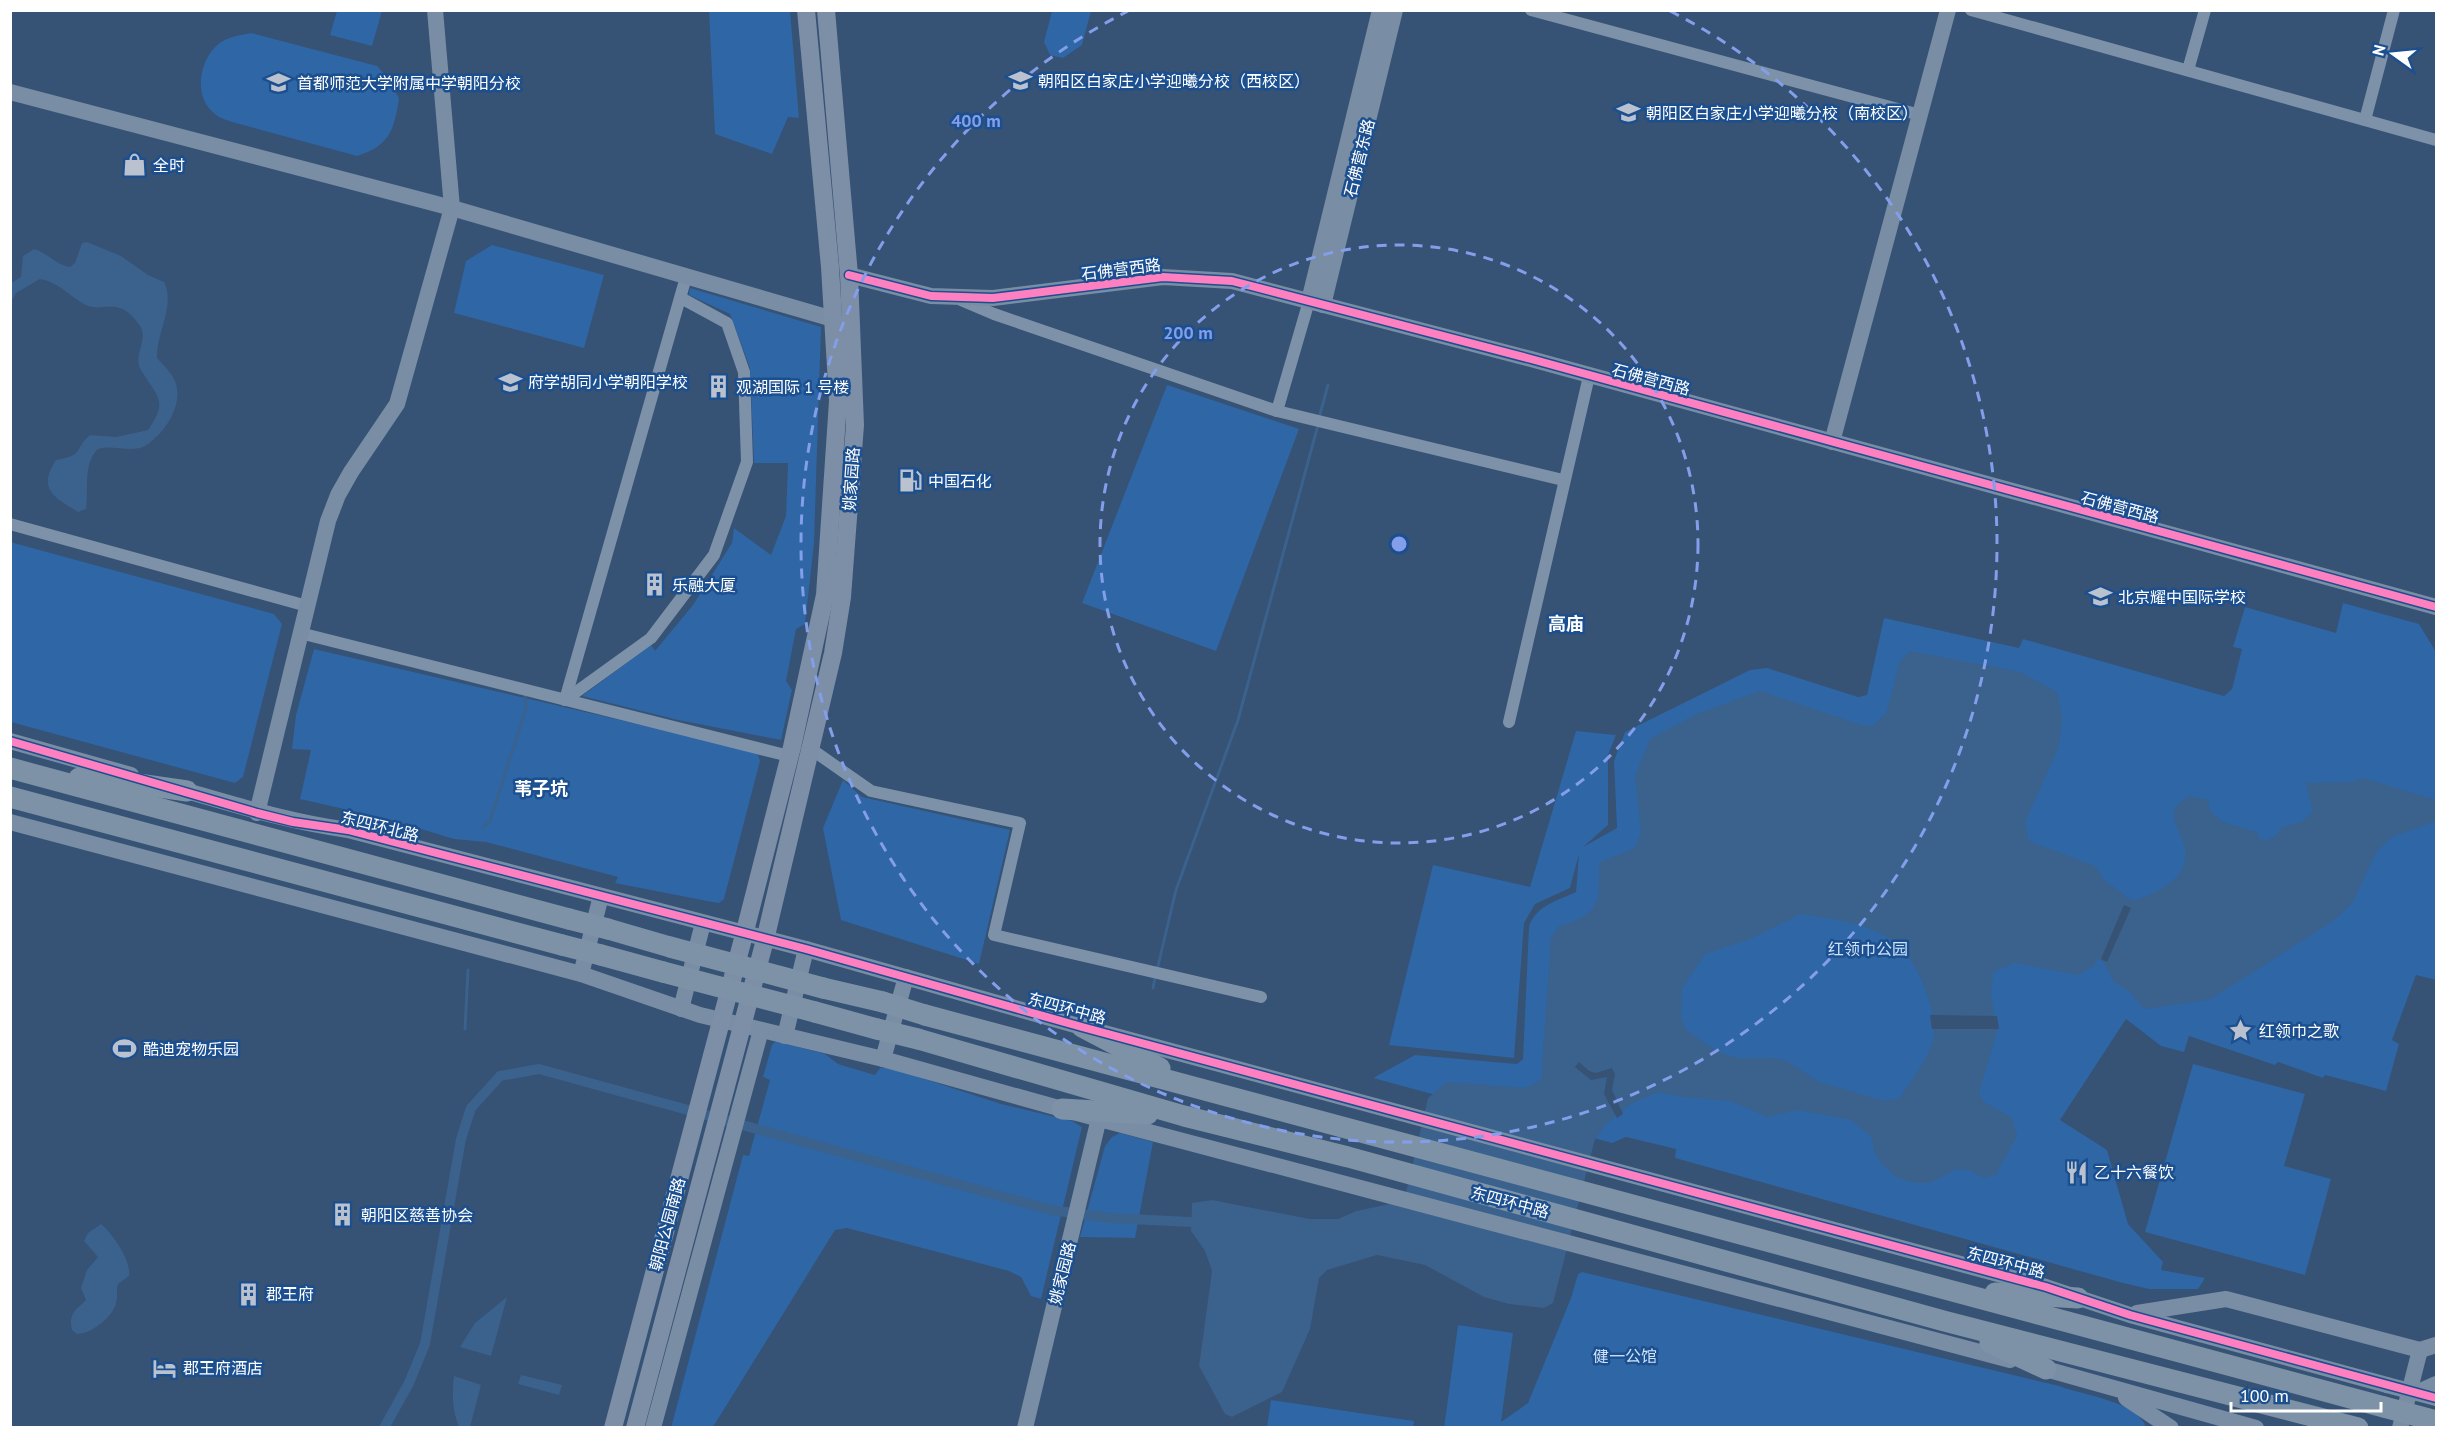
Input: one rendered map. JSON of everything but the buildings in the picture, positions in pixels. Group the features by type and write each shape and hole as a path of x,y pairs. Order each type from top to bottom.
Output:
{"highway":[{"path":"10,768 57,781 90,777 187,791"},
{"name":"东四环中路","path":"57,781 2436,1421"},
{"name":"东四环中路","path":"10,797 918,1039 1184,1116 1348,1157 1944,1321 2358,1428"},
{"path":"1082,1027 1192,1086"},
{"path":"1062,1109 1184,1116"},
{"path":"1950,1290 2078,1298"},
{"path":"1944,1321 2046,1369"}],"main road":[{"name":"姚家园路","path":"721,1021 789,756 825,594 838,401 806,10"},
{"name":"姚家园路","path":"742,1026 765,940 833,653 848,522 855,425 848,270 826,10"},
{"name":"朝阳公园南路","path":"613,1428 721,1021"},
{"name":"朝阳公园南路","path":"635,1428 710,1145 736,1090 742,1026"}],"street":[{"path":"257,813 328,521 338,495 397,404 452,208 435,10"},
{"name":"石佛营东路","path":"1316,303 1380,10"},
{"name":"石佛营东路","path":"1316,303 1395,10"},
{"path":"1531,10 1920,115"},
{"path":"1832,442 1948,10"},
{"path":"1971,10 2436,140"},
{"path":"2188,70 2205,10"},
{"path":"2366,120 2394,10"},
{"path":"10,92 452,208 833,319"},
{"name":"石佛营西路","path":"848,270 931,296 954,297 993,298 1163,277 1232,281 2436,605"},
{"path":"565,700 686,278"},
{"path":"954,297 994,314 1277,411 1563,480"},
{"path":"565,700 651,638 714,555 747,462 744,372 727,323 681,298"},
{"path":"1277,411 1316,303"},
{"path":"1509,722 1563,480 1589,376"},
{"path":"10,524 307,606"},
{"path":"300,633 789,756"},
{"name":"东四环北路","path":"10,741 257,813 348,830 765,940"},
{"path":"811,749 871,791 1020,823 994,935 1262,997"},
{"path":"10,822 581,974 721,1021 883,1059 1062,1109 2046,1369 2256,1428"},
{"path":"581,974 601,897"},
{"path":"681,1009 704,923"},
{"name":"东四环中路","path":"765,940 806,949 1362,1103 1616,1169 2078,1298 2130,1315 2436,1398"},
{"path":"785,1036 806,949"},
{"path":"883,1059 906,977"},
{"name":"朝阳公园南路","path":"653,1428 729,1150 736,1090 761,1030"},
{"name":"姚家园路","path":"1025,1428 1100,1118"},
{"path":"2130,1315 2226,1299 2420,1350 2436,1345"},
{"path":"2400,1428 2420,1350"},
{"path":"2416,1393 2436,1384"},
{"path":"2112,1389 2172,1428"}],"green space":[{"path":"337,11 382,11 372,46 330,35"},
{"path":"709,11 790,11 799,118 788,117 772,154 715,134"},
{"path":"1052,11 1091,11 1082,45 1063,58 1050,55 1044,42"},
{"path":"251,33 377,66 390,80 399,99 395,120 388,136 376,147 357,156 232,122 217,115 208,107 203,97 201,76 204,65 215,47 223,41"},
{"path":"492,245 604,275 584,348 454,313 466,261"},
{"path":"690,288 821,327 814,543 805,624 796,629 786,681 792,690 781,740 678,720 582,696 651,645 655,651 693,605 732,543 734,528 771,555 786,516 788,463 754,463 750,368 730,314 689,295"},
{"path":"1167,385 1299,429 1216,651 1082,603"},
{"path":"10,542 274,614 282,624 243,777 235,783 11,722"},
{"name":"红领巾公园","path":"2343,603 2419,624 2436,652 2436,980 2416,975 2392,1040 2399,1044 2386,1091 2325,1075 2323,1078 2278,1062 2275,1065 2189,1036 2184,1052 2161,1046 2126,1019 2060,1120 2107,1150 2128,1224 2163,1262 2161,1270 2205,1278 2198,1289 2149,1289 2123,1283 1675,1158 1676,1149 1626,1137 1612,1143 1373,1078 1415,1055 1517,1064 1523,1059 1529,926 1532,919 1542,909 1576,892 1579,854 1570,888 1535,904 1524,923 1514,1058 1389,1045 1433,865 1530,887 1576,731 1616,735 1608,755 1608,825 1583,847 1617,828 1614,761 1625,732 1750,670 1767,668 1858,697 1867,695 1884,618 2019,648 2023,639 2224,696 2232,689 2242,649 2233,647 2245,607 2336,633"},
{"path":"314,649 757,752 760,761 724,899 719,903 712,902 615,883 618,877 486,842 454,839 388,819 300,799 311,750 292,749 296,715"},
{"path":"843,780 862,797 1010,830 979,964 841,920 823,828"},
{"path":"776,1041 825,1054 838,1064 875,1075 880,1068 891,1068 1001,1104 1072,1121 1082,1127 1041,1299 1031,1296 1021,1277 1009,1271 847,1228 835,1230 713,1427 671,1428 743,1155 749,1156 770,1080 763,1077 772,1045"},
{"path":"2193,1064 2305,1094 2284,1166 2331,1179 2305,1275 2145,1232"},
{"path":"1120,1133 1153,1142 1135,1238 1080,1237 1105,1146 1112,1137"},
{"name":"健一公馆","path":"1582,1272 2059,1386 2121,1405 2141,1418 2146,1427 1444,1428 1458,1325 1513,1333 1501,1422 1528,1403 1571,1298 1578,1274"},
{"path":"1271,1400 1414,1421 1413,1427 1267,1427"}],"shaded area":[{"path":"87,242 121,256 148,275 164,282 168,300 157,358 173,377 176,384 177,402 165,428 145,446 133,449 105,448 96,451 89,464 86,509 78,512 55,497 48,485 48,478 56,460 75,454 90,435 116,437 148,430 158,412 159,405 156,393 139,365 142,331 125,310 118,307 91,307 63,289 40,279 16,293 11,302 11,283 21,277 23,256 34,249 70,267 75,263 82,243"},
{"path":"1910,651 2020,672 2057,692 2062,718 2059,746 2025,822 2029,841 2095,866 2105,881 2133,901 2166,886 2181,870 2185,861 2185,849 2175,822 2174,812 2178,805 2189,796 2208,800 2210,811 2223,822 2256,832 2259,838 2266,841 2278,834 2282,827 2301,822 2313,812 2306,783 2352,782 2363,778 2436,800 2436,821 2392,837 2376,852 2353,902 2333,921 2209,1000 2144,1009 2131,993 2113,981 2104,962 2097,959 2094,966 2078,975 2015,963 1993,972 1991,995 1997,1032 1979,1093 1984,1102 2012,1118 2017,1136 1996,1174 1984,1178 1969,1170 1956,1169 1930,1183 1914,1183 1896,1177 1880,1162 1874,1151 1871,1136 1851,1120 1798,1110 1768,1117 1730,1101 1682,1097 1658,1092 1631,1104 1606,1124 1595,1139 1553,1303 1544,1308 1509,1304 1484,1297 1425,1265 1377,1255 1327,1270 1319,1278 1310,1329 1282,1392 1232,1417 1225,1414 1199,1366 1212,1271 1205,1251 1191,1231 1192,1203 1212,1200 1310,1219 1338,1219 1356,1211 1404,1201 1428,1098 1447,1082 1525,1088 1541,1080 1551,938 1559,926 1581,918 1595,905 1600,862 1635,848 1641,832 1635,776 1650,739 1697,714 1760,691 1861,725 1872,726 1886,714 1900,661","holes":["1801,914 1843,921 1879,933 1894,942 1907,955 1918,972 1932,1012 1933,1037 1930,1050 1900,1098 1885,1101 1819,1082 1787,1061 1773,1058 1737,1058 1716,1051 1686,1030 1681,1017 1682,988 1705,954 1750,939"]},
{"path":"101,1224 124,1255 129,1276 118,1284 117,1300 106,1319 95,1328 77,1334 72,1330 72,1316 86,1300 81,1288 87,1270 98,1257 84,1241 88,1233"},
{"path":"507,1297 491,1356 460,1347 475,1323"},
{"path":"521,1375 562,1385 559,1395 518,1384"},
{"path":"454,1376 481,1385 470,1427 459,1427 455,1415"}],"pier":[{"path":"2124,905 2131,908 2107,962 2101,959"},
{"path":"1930,1015 1997,1016 1999,1029 1932,1029"},
{"path":"1579,1062 1589,1071 1596,1073 1612,1068 1615,1074 1612,1090 1623,1114 1617,1118 1604,1094 1607,1077 1591,1080 1575,1067"}],"waterway":[{"path":"1319,418 1328,385"},
{"path":"1157,970 1176,890 1238,720 1318,425"},
{"path":"483,827 490,821 526,708 525,697"},
{"path":"465,1029 468,970"},
{"path":"1153,988 1155,977"},
{"path":"384,1428 409,1383 425,1344 461,1139 471,1108 500,1076 539,1069 1051,1210 1110,1218 1190,1222"}],"cycle path":[{"path":"849,275 931,296 993,298 1163,277 1232,281 1531,359 2436,607"},
{"path":"10,741 257,813 293,822 348,830 806,949 1082,1027 2046,1287 2130,1315 2436,1398"}],"place":[{"name":"朝阳区白家庄小学迎曦分校（西校区）","path":"1020,81"},
{"name":"首都师范大学附属中学朝阳分校","path":"279,83"},
{"name":"朝阳区白家庄小学迎曦分校（南校区）","path":"1628,113"},
{"name":"全时","path":"135,165"},
{"name":"府学胡同小学朝阳学校","path":"510,382"},
{"name":"观湖国际 1 号楼","path":"718,387"},
{"name":"中国石化","path":"910,481"},
{"name":"乐融大厦","path":"654,585"},
{"name":"北京耀中国际学校","path":"2100,597"},
{"name":"红领巾之歌","path":"2241,1031"},
{"name":"酷迪宠物乐园","path":"125,1049"},
{"name":"乙十六餐饮","path":"2076,1172"},
{"name":"朝阳区慈善协会","path":"343,1215"},
{"name":"郡王府","path":"248,1294"},
{"name":"郡王府酒店","path":"165,1368"}],"district":[{"name":"高庙","path":"1566,624"},
{"name":"苇子坑","path":"541,789"}]}
